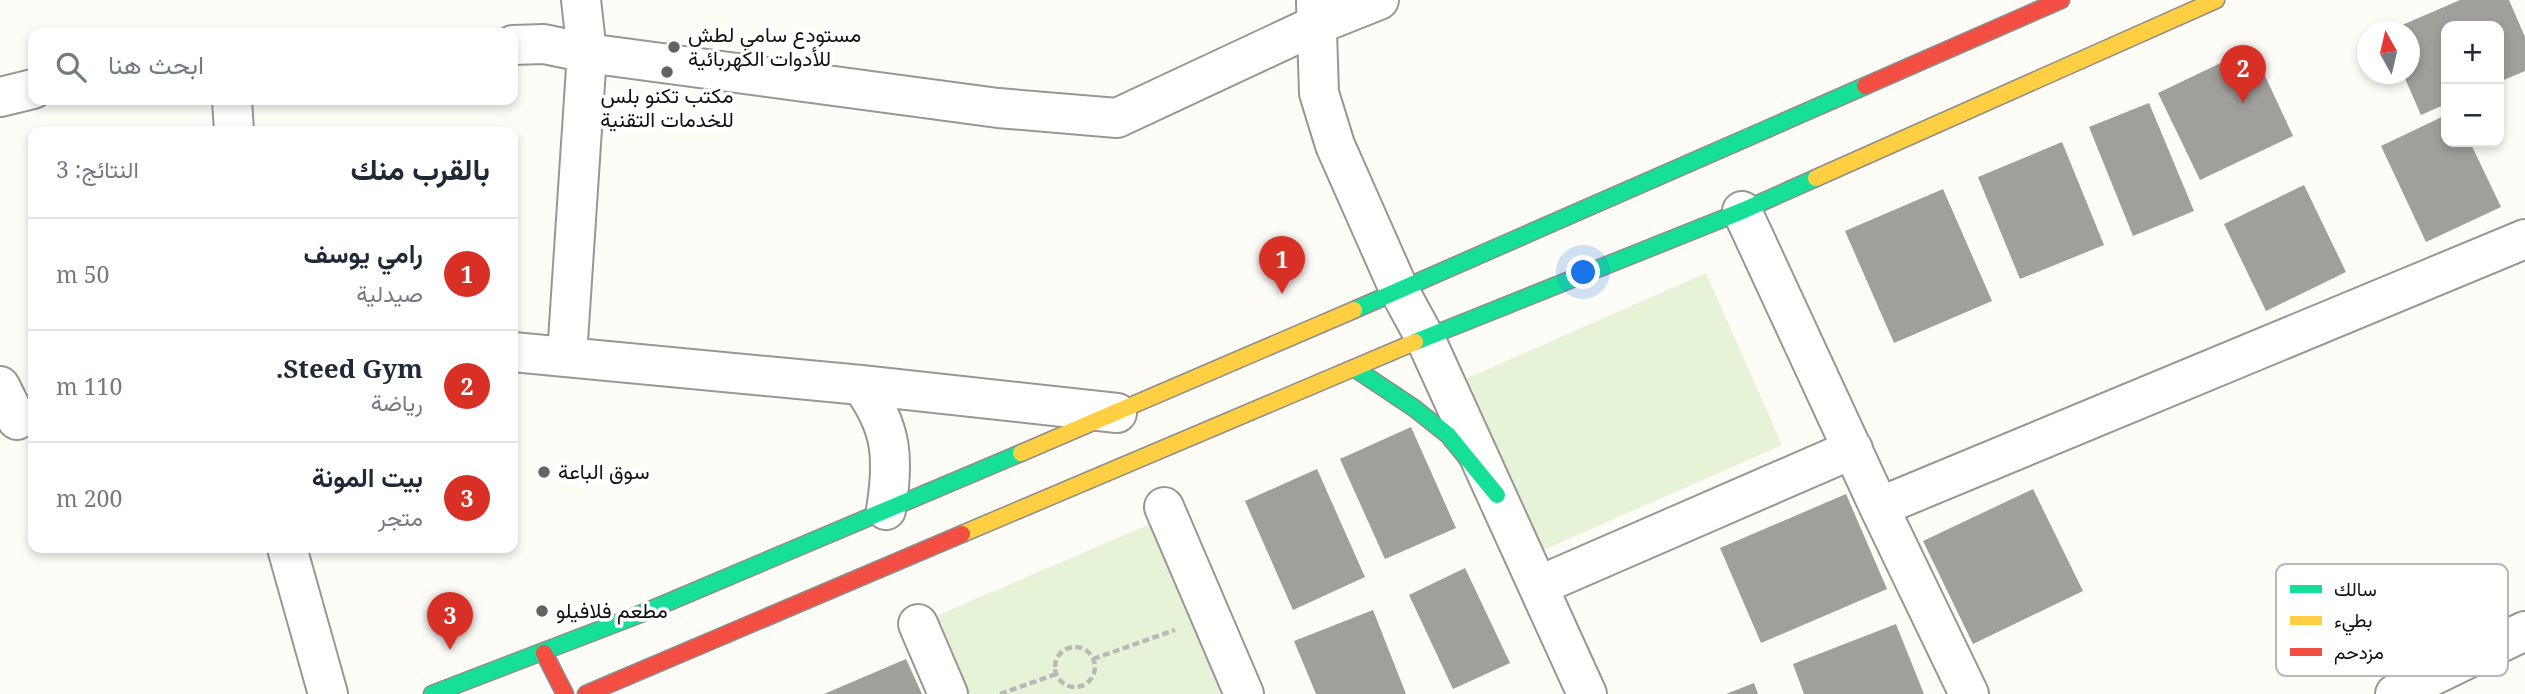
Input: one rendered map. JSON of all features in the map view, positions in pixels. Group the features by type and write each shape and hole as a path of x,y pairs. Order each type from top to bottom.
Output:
{"main road":[{"path":"432,694 544,653 1117,413 1400,292 2061,0"},
{"path":"586,694 1425,338 1742,211 2216,0"},
{"path":"1354,368 1422,413 1450,437 1497,495"},
{"path":"544,653 565,694"},
{"path":"478,677 485,694"}],"street":[{"path":"567,356 587,53 581,0"},
{"path":"518,45 544,44 587,53 998,108 1117,118 1316,12 1379,0"},
{"path":"1316,12 1319,93 1335,145 1400,292 1425,338 1587,694"},
{"path":"0,97 28,90"},
{"path":"232,105 234,126"},
{"path":"1742,211 1969,694"},
{"path":"1879,507 2525,239"},
{"path":"518,352 1117,413"},
{"path":"861,385 874,402 889,440 891,471 886,510"},
{"path":"0,386 17,420"},
{"path":"1538,586 1853,449"},
{"path":"1164,507 1244,694"},
{"path":"287,553 328,694"},
{"path":"918,624 948,694"},
{"path":"2508,639 2525,631"},
{"path":"2395,694 2432,676"}],"path":[{"path":"1093,659 1212,617"},
{"path":"1069,648 1083,649 1093,659 1094,675 1080,687 1067,686 1056,674 1055,663 1058,656 1069,648"},
{"path":"1000,694 1056,674"}],"green space":[{"path":"1706,273 1782,445 1539,552 1463,380"},
{"path":"1152,523 1227,694 968,694 934,617"}],"building":[{"path":"2460,0 2509,0 2525,37 2525,71 2504,80 2504,21 2441,21 2441,106 2421,115 2407,84 2420,84 2420,21 2411,21"},
{"path":"2252,48 2293,136 2200,180 2158,93"},
{"path":"2149,103 2194,211 2133,236 2089,127"},
{"path":"2441,117 2441,147 2472,147 2501,207 2426,242 2381,146"},
{"path":"2062,142 2104,245 2020,279 1978,177"},
{"path":"2304,185 2346,272 2266,311 2224,224"},
{"path":"1943,189 1992,301 1894,343 1845,231"},
{"path":"1411,427 1456,528 1385,559 1340,459"},
{"path":"1317,469 1365,577 1293,610 1245,501"},
{"path":"2033,489 2083,591 1973,644 1923,541"},
{"path":"1846,494 1887,589 1761,643 1720,548"},
{"path":"1465,568 1510,663 1453,689 1409,595"},
{"path":"1373,610 1406,694 1316,694 1294,641"},
{"path":"1896,624 1924,694 1804,694 1793,664"},
{"path":"906,659 922,694 824,694"},
{"path":"1754,683 1758,694 1726,694"}],"traffic: fast":[{"path":"1354,310 1865,86"},
{"path":"1415,342 1742,211 1816,178"},
{"path":"1354,368 1414,408 1448,435 1497,495"},
{"path":"432,694 638,615 1021,453"}],"traffic: slow":[{"path":"1816,178 2216,0"},
{"path":"1021,453 1354,310"},
{"path":"962,534 1415,342"}],"traffic: jam":[{"path":"1865,86 2061,0"},
{"path":"586,694 962,534"},
{"path":"544,653 565,694"}],"place":[{"name":"مستودع سامي لطش للأدوات الكهربائية","path":"674,47"},
{"name":"مكتب تكنو بلس للخدمات التقنية","path":"667,72"},
{"name":"Steed Gym.","path":"2243,103"},
{"name":"رامي يوسف","path":"1282,294"},
{"name":"سوق الباعة","path":"544,472"},
{"name":"مطعم فلافيلو","path":"542,611"},
{"name":"بيت المونة","path":"450,650"}]}
